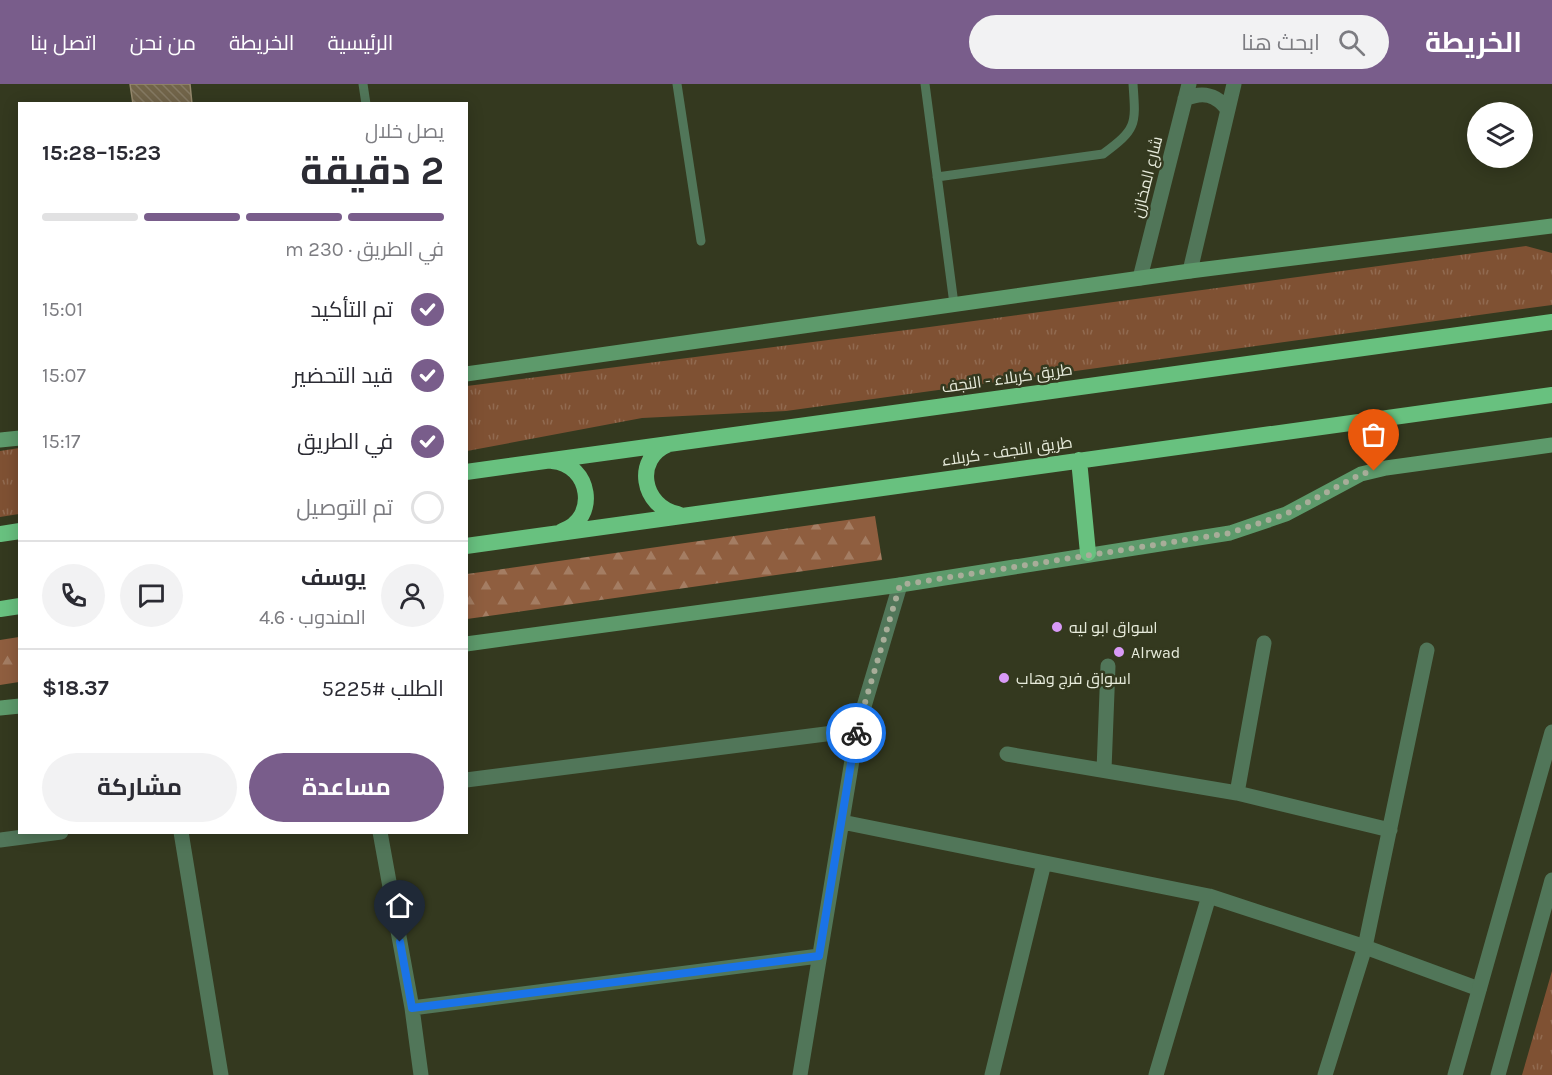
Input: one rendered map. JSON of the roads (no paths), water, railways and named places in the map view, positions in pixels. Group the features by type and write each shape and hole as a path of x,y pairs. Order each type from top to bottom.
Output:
{"highway":[{"name":"طريق كربلاء - النجف","path":"468,472 676,441 1552,322"},
{"name":"طريق النجف - كربلاء","path":"468,546 680,514 1552,395"},
{"path":"676,441 665,445 650,460 645,480 653,500 661,507 680,514"},
{"path":"1079,460 1088,553"},
{"path":"547,461 571,467 580,476 586,499 584,512 577,522 555,534"},
{"path":"0,534 18,531"},
{"path":"0,609 18,606"}],"main road":[{"path":"468,374 1191,271 1552,226"},
{"path":"0,440 18,438"},
{"path":"468,644 900,585 1088,553 1187,540 1257,525 1286,514 1361,474 1552,445"},
{"path":"0,708 18,705"}],"street":[{"path":"1191,271 1234,84"},
{"path":"1187,91 1205,94 1222,102 1228,110"},
{"name":"شارع المخازن","path":"1140,278 1187,91"},
{"path":"800,1075 857,730 900,585"},
{"path":"1237,793 1264,643"},
{"path":"1325,1075 1365,947 1427,650"},
{"path":"1104,770 1108,666"},
{"path":"468,780 857,730"},
{"path":"1455,1075 1552,732"},
{"path":"1007,754 1237,793 1390,830"},
{"path":"842,822 1209,896 1365,947 1479,989"},
{"path":"0,840 46,834"},
{"path":"181,834 221,1075"},
{"path":"380,834 412,1008 421,1075"},
{"path":"992,1075 1044,863"},
{"path":"1498,1075 1552,880"},
{"path":"1156,1075 1209,896"},
{"path":"412,1008 819,956"}],"lane":[{"path":"363,84 366,102"},
{"path":"677,84 701,241"},
{"path":"925,84 954,304"},
{"path":"937,177 1103,154 1123,139 1136,119 1133,84"}],"place":[{"name":"اسواق ابو ليه","path":"1057,627"},
{"name":"Alrwad","path":"1119,652"},
{"name":"اسواق فرج وهاب","path":"1004,678"}]}
